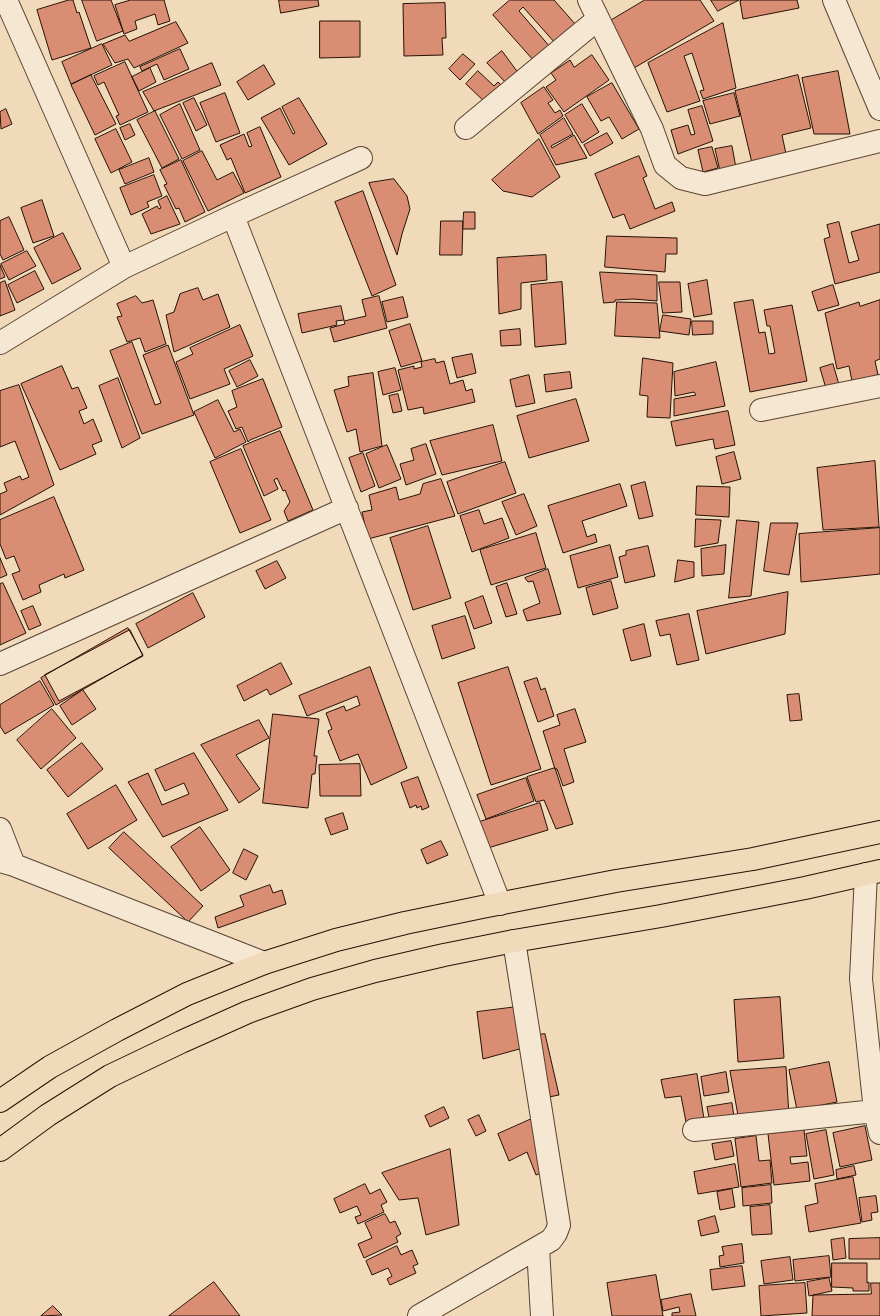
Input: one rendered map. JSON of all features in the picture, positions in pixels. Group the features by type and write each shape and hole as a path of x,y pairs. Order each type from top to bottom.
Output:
{"highway":[{"path":"0,1101 50,1067 116,1030 187,994 264,963 336,940 405,923 500,904 616,881 753,859 880,832"},
{"path":"0,1150 48,1115 110,1076 248,1012 312,988 375,971 514,941 661,916 873,873"}],"street":[{"path":"6,0 124,267"},
{"path":"834,0 880,108"},
{"path":"466,128 594,10 652,129 665,165 680,178 705,184 880,141"},
{"path":"0,343 124,267 361,158"},
{"path":"233,216 500,904"},
{"path":"761,410 880,386"},
{"path":"0,664 347,508"},
{"path":"0,829 7,863 264,963"},
{"path":"873,873 861,979 875,1111 880,1133"},
{"path":"419,1316 551,1240 559,1225 514,941"},
{"path":"694,1130 875,1111"},
{"path":"538,1248 542,1316"}],"building":[{"path":"73,0 77,13 79,12 91,48 52,60 37,10"},
{"path":"82,0 111,0 123,31 97,41"},
{"path":"131,0 164,0 170,21 158,25 155,14 135,21 137,29 124,34 115,5"},
{"path":"279,0 318,0 319,6 281,13"},
{"path":"510,0 554,0 576,25 556,44 523,7 519,11 551,48 535,62 493,15"},
{"path":"645,0 700,0 714,21 634,68 610,21"},
{"path":"711,0 739,0 718,11"},
{"path":"797,0 799,8 743,19 740,1"},
{"path":"445,3 446,38 442,38 443,55 404,56 403,4"},
{"path":"320,21 360,21 360,57 320,58"},
{"path":"176,22 188,43 134,68 128,59 115,63 103,44 125,35 129,41"},
{"path":"723,23 736,88 703,99 700,91 704,90 692,53 684,56 700,101 667,112 648,63"},
{"path":"102,44 112,65 71,84 62,62"},
{"path":"180,49 189,69 164,80 157,64 142,71 140,67"},
{"path":"502,51 522,78 509,86 487,63"},
{"path":"463,54 475,64 460,80 449,69"},
{"path":"592,55 609,80 564,112 546,87 556,80 551,73 570,60 574,67"},
{"path":"125,62 148,112 120,125 116,116 119,115 104,82 98,85 94,76"},
{"path":"212,63 221,85 154,111 143,92"},
{"path":"264,65 275,84 248,100 237,82"},
{"path":"150,68 156,82 139,91 132,77"},
{"path":"478,71 494,86 498,82 504,88 488,105 466,84"},
{"path":"838,71 850,134 814,134 802,78"},
{"path":"91,75 116,124 95,135 71,85"},
{"path":"798,75 811,128 782,135 786,154 752,163 735,91"},
{"path":"612,83 639,129 622,139 609,117 601,121 587,97"},
{"path":"544,87 553,100 548,103 555,113 560,110 563,116 538,134 521,103"},
{"path":"225,93 240,133 216,142 200,103"},
{"path":"734,93 740,116 710,124 703,101"},
{"path":"194,98 207,125 196,131 183,103"},
{"path":"299,98 327,144 289,165 261,118 280,108 293,134 295,133 282,107"},
{"path":"180,104 200,150 182,159 160,115"},
{"path":"582,104 599,132 582,143 565,115"},
{"path":"702,106 713,141 678,154 671,130 688,125 691,135 695,134 688,110"},
{"path":"6,109 12,124 1,129 0,112"},
{"path":"155,111 179,159 162,168 137,120"},
{"path":"564,118 573,134 551,146 552,148 574,135 587,158 556,165 540,135"},
{"path":"130,124 135,135 125,140 120,128"},
{"path":"260,127 281,177 245,193 231,158 227,160 220,145 244,134 249,147 252,146 247,133"},
{"path":"116,129 132,162 111,173 95,139"},
{"path":"607,133 613,143 590,156 584,145"},
{"path":"539,139 560,177 532,197 503,191 492,180"},
{"path":"732,146 736,168 720,171 715,149"},
{"path":"712,147 718,168 703,172 698,150"},
{"path":"202,151 217,180 233,172 244,193 208,211 183,161"},
{"path":"639,156 647,176 643,178 655,209 672,202 675,211 630,229 624,214 613,218 595,174"},
{"path":"149,158 154,172 125,184 119,170"},
{"path":"181,160 205,212 185,222 179,208 176,209 164,185 167,184 160,170"},
{"path":"154,175 162,196 147,202 149,207 131,215 120,188"},
{"path":"394,179 407,196 410,209 397,255 369,183"},
{"path":"363,191 396,285 372,296 335,202"},
{"path":"167,196 180,224 151,234 142,214 157,206 159,209 161,208 158,201"},
{"path":"42,200 54,236 33,243 21,208"},
{"path":"464,212 475,212 475,229 463,229"},
{"path":"9,217 24,250 3,260 0,254 0,221"},
{"path":"441,221 463,221 462,255 440,255"},
{"path":"839,222 849,263 859,260 851,232 880,224 880,272 835,284 824,239 830,237 827,225"},
{"path":"63,233 81,269 52,284 34,248"},
{"path":"607,236 677,238 677,254 666,254 665,272 605,267"},
{"path":"27,251 36,266 9,280 1,264"},
{"path":"546,255 547,280 521,283 521,309 499,314 497,258"},
{"path":"0,265 5,277 0,279"},
{"path":"35,271 44,289 17,303 8,285"},
{"path":"600,272 657,275 657,301 633,299 615,300 615,302 604,303"},
{"path":"707,280 712,314 694,317 688,284"},
{"path":"5,281 15,310 0,316 0,283"},
{"path":"562,282 566,344 535,347 531,285"},
{"path":"659,282 680,282 682,312 663,313"},
{"path":"833,285 839,305 818,311 812,292"},
{"path":"198,288 203,300 218,294 230,327 174,352 166,315 174,312 180,294"},
{"path":"136,296 142,303 153,300 166,344 145,352 140,338 127,342 117,317 122,316 117,304"},
{"path":"379,296 387,328 334,342 330,328 345,324 344,321 366,316 362,300"},
{"path":"403,297 408,317 387,322 382,302"},
{"path":"753,300 759,333 765,332 769,354 775,353 770,326 767,326 764,310 792,305 807,381 750,392 734,303"},
{"path":"880,300 880,359 875,361 878,375 852,381 849,366 837,369 825,313 859,302 860,306"},
{"path":"617,302 657,303 660,338 615,336"},
{"path":"341,306 344,320 336,321 337,325 302,333 298,314"},
{"path":"663,315 691,319 689,335 660,331"},
{"path":"692,321 713,321 713,334 693,335"},
{"path":"410,324 422,361 401,367 389,331"},
{"path":"240,325 253,356 224,369 230,384 190,399 176,362 193,354 190,348"},
{"path":"520,329 521,345 501,346 500,331"},
{"path":"132,342 155,405 161,403 143,355 168,345 194,415 142,434 110,351"},
{"path":"472,354 476,373 457,378 452,358"},
{"path":"643,358 673,363 670,418 647,417 648,396 640,395"},
{"path":"435,359 436,363 444,361 450,384 463,380 466,391 472,389 475,402 424,414 423,407 408,410 398,370 414,366 414,369 422,367 421,362"},
{"path":"250,360 258,376 237,387 229,371"},
{"path":"716,362 725,406 674,416 674,399 696,395 694,392 675,396 674,372"},
{"path":"833,364 840,388 827,392 820,368"},
{"path":"62,366 72,389 78,387 87,408 79,411 84,424 93,419 102,441 92,445 96,454 60,470 21,384"},
{"path":"395,368 401,390 383,395 378,372"},
{"path":"570,372 572,388 546,392 544,375"},
{"path":"373,373 382,446 360,452 356,429 347,432 334,390 349,386 348,377"},
{"path":"529,375 535,403 516,407 510,380"},
{"path":"118,378 140,438 122,448 99,386"},
{"path":"263,379 282,427 248,442 242,427 236,429 228,411 237,407 232,391"},
{"path":"19,385 54,485 0,515 0,494 7,491 4,483 20,476 22,480 29,477 15,441 0,447 0,391"},
{"path":"398,394 402,411 393,413 389,396"},
{"path":"576,399 589,441 529,458 517,416"},
{"path":"218,400 234,432 240,429 246,442 215,458 194,412"},
{"path":"728,411 735,445 715,449 713,439 676,446 671,422"},
{"path":"493,425 502,461 442,475 430,441"},
{"path":"280,431 313,510 288,521 284,511 290,502 285,490 283,491 277,478 274,480 278,489 264,496 243,446"},
{"path":"426,444 436,474 406,485 400,464 414,460 411,449"},
{"path":"387,445 401,479 379,488 366,454"},
{"path":"241,449 271,520 240,533 210,462"},
{"path":"734,452 741,479 722,484 716,457"},
{"path":"363,453 375,486 361,492 349,458"},
{"path":"875,461 879,527 823,530 817,468"},
{"path":"505,462 516,493 458,514 447,482"},
{"path":"441,479 455,516 368,539 362,512 372,510 369,495 396,487 399,500 420,494 423,484"},
{"path":"645,482 653,516 639,519 631,486"},
{"path":"620,484 627,506 582,521 587,537 595,534 597,542 563,553 548,506"},
{"path":"697,486 730,487 729,517 696,515"},
{"path":"524,494 537,526 516,535 502,502"},
{"path":"54,497 84,570 65,578 64,574 39,585 41,592 23,600 12,574 20,571 14,556 6,559 0,544 0,520"},
{"path":"479,510 484,524 502,518 509,538 472,552 460,516"},
{"path":"696,519 721,520 718,543 695,547"},
{"path":"737,520 759,522 751,596 729,598"},
{"path":"771,523 798,523 789,575 764,571"},
{"path":"428,526 451,598 413,610 390,538"},
{"path":"880,528 880,574 801,582 799,534"},
{"path":"536,533 546,568 491,585 480,550"},
{"path":"610,545 618,577 578,588 570,556"},
{"path":"726,545 724,574 702,576 701,549"},
{"path":"648,546 655,576 625,583 619,557 626,555 626,551"},
{"path":"0,558 7,575 0,578"},
{"path":"678,560 694,562 694,577 675,582"},
{"path":"277,561 286,578 265,589 256,571"},
{"path":"548,569 561,614 527,621 523,610 540,603 533,581 528,582 525,578"},
{"path":"611,581 618,608 593,615 586,588"},
{"path":"3,583 26,633 0,645 0,584"},
{"path":"507,583 517,614 506,617 496,587"},
{"path":"788,592 785,634 706,654 697,611"},
{"path":"193,593 205,617 148,648 136,624"},
{"path":"483,596 492,623 474,629 465,603"},
{"path":"33,606 41,625 29,630 21,611"},
{"path":"689,614 699,660 677,665 670,634 660,636 656,621"},
{"path":"465,616 475,648 442,659 432,626"},
{"path":"644,624 651,656 631,661 623,630"},
{"path":"128,628 143,655 56,705 41,678"},
{"path":"130,630 143,656 59,701 45,675"},
{"path":"281,663 292,684 270,695 267,689 244,701 237,686"},
{"path":"370,667 407,768 371,785 358,754 340,761 328,731 332,729 326,713 344,706 346,711 360,705 357,696 307,716 299,696"},
{"path":"508,667 541,769 491,785 458,683"},
{"path":"537,678 541,690 545,688 554,716 538,722 524,682"},
{"path":"40,681 54,705 5,734 0,726 0,705"},
{"path":"83,690 96,709 72,725 60,706"},
{"path":"799,694 802,720 790,721 787,695"},
{"path":"52,709 76,738 41,769 17,740"},
{"path":"575,709 586,742 564,749 574,782 563,786 557,769 555,769 543,731 560,725 557,715"},
{"path":"273,714 319,719 314,756 317,756 315,774 312,774 308,808 263,803"},
{"path":"259,720 269,738 236,755 260,789 239,803 201,745"},
{"path":"82,743 103,769 68,797 47,770"},
{"path":"194,753 228,810 163,837 128,782 148,773 162,805 189,794 184,783 165,791 155,770"},
{"path":"360,764 361,796 320,796 319,765"},
{"path":"555,768 573,824 556,829 544,800 536,802 527,777"},
{"path":"418,777 429,807 422,810 421,806 417,808 416,805 410,808 401,783"},
{"path":"526,778 534,801 486,819 477,795"},
{"path":"116,785 137,820 88,849 67,814"},
{"path":"540,803 548,830 481,850 473,824"},
{"path":"343,813 348,829 331,835 325,819"},
{"path":"200,827 230,870 201,891 171,847"},
{"path":"124,832 203,906 188,922 109,848"},
{"path":"441,841 448,855 427,864 421,850"},
{"path":"244,849 258,856 246,880 233,873"},
{"path":"270,885 273,893 282,890 286,904 218,928 215,917 244,906 240,896"},
{"path":"780,997 784,1058 738,1062 734,1000"},
{"path":"517,1007 523,1048 483,1059 477,1012"},
{"path":"545,1034 559,1095 539,1099 538,1035"},
{"path":"829,1062 837,1102 797,1110 789,1070"},
{"path":"786,1067 789,1116 739,1121 730,1071"},
{"path":"726,1072 729,1092 704,1096 701,1077"},
{"path":"697,1074 704,1119 686,1122 681,1096 665,1098 661,1080"},
{"path":"732,1103 734,1117 710,1122 707,1107"},
{"path":"444,1107 449,1118 430,1127 425,1116"},
{"path":"545,1113 559,1166 536,1175 527,1152 509,1161 498,1134"},
{"path":"479,1115 486,1131 476,1136 468,1120"},
{"path":"865,1126 872,1160 840,1167 833,1133"},
{"path":"804,1130 807,1156 790,1157 791,1164 808,1162 810,1181 774,1185 768,1134"},
{"path":"826,1130 834,1175 814,1179 806,1134"},
{"path":"756,1136 759,1161 770,1160 772,1183 741,1187 735,1139"},
{"path":"731,1141 734,1156 715,1160 712,1144"},
{"path":"450,1149 459,1225 426,1235 418,1198 399,1200 382,1173"},
{"path":"735,1164 739,1187 698,1194 694,1172"},
{"path":"854,1166 856,1175 837,1179 836,1170"},
{"path":"853,1177 861,1223 809,1232 805,1206 818,1203 815,1184"},
{"path":"365,1184 370,1194 380,1189 387,1202 381,1205 384,1212 358,1224 355,1217 361,1215 357,1206 340,1213 334,1199"},
{"path":"771,1185 772,1203 743,1206 742,1188"},
{"path":"732,1189 735,1207 720,1210 717,1192"},
{"path":"876,1196 878,1212 871,1213 872,1220 862,1222 859,1198"},
{"path":"770,1205 772,1234 752,1235 750,1207"},
{"path":"385,1214 390,1223 395,1221 401,1234 396,1237 398,1242 364,1258 358,1244 372,1238 365,1223"},
{"path":"715,1216 719,1232 701,1236 698,1221"},
{"path":"844,1238 846,1258 833,1260 831,1240"},
{"path":"880,1238 880,1259 849,1259 849,1239"},
{"path":"742,1244 744,1263 720,1267 719,1256 724,1255 722,1247"},
{"path":"397,1246 401,1255 412,1250 418,1264 413,1266 416,1273 390,1285 387,1279 392,1276 388,1268 372,1275 366,1261"},
{"path":"829,1256 831,1277 795,1281 793,1260"},
{"path":"790,1257 793,1280 764,1284 761,1261"},
{"path":"832,1263 867,1263 867,1283 869,1282 869,1291 853,1291 853,1288 832,1287"},
{"path":"742,1266 745,1286 712,1290 710,1270"},
{"path":"656,1275 663,1316 612,1316 607,1283"},
{"path":"829,1278 832,1291 809,1296 807,1282"},
{"path":"214,1282 240,1316 169,1316"},
{"path":"805,1283 807,1313 761,1316 759,1286"},
{"path":"871,1283 880,1283 880,1316 812,1316 813,1295 871,1294"},
{"path":"691,1294 696,1316 672,1316 672,1313 680,1312 679,1307 663,1311 661,1300"},
{"path":"53,1306 62,1315 41,1316"}]}
